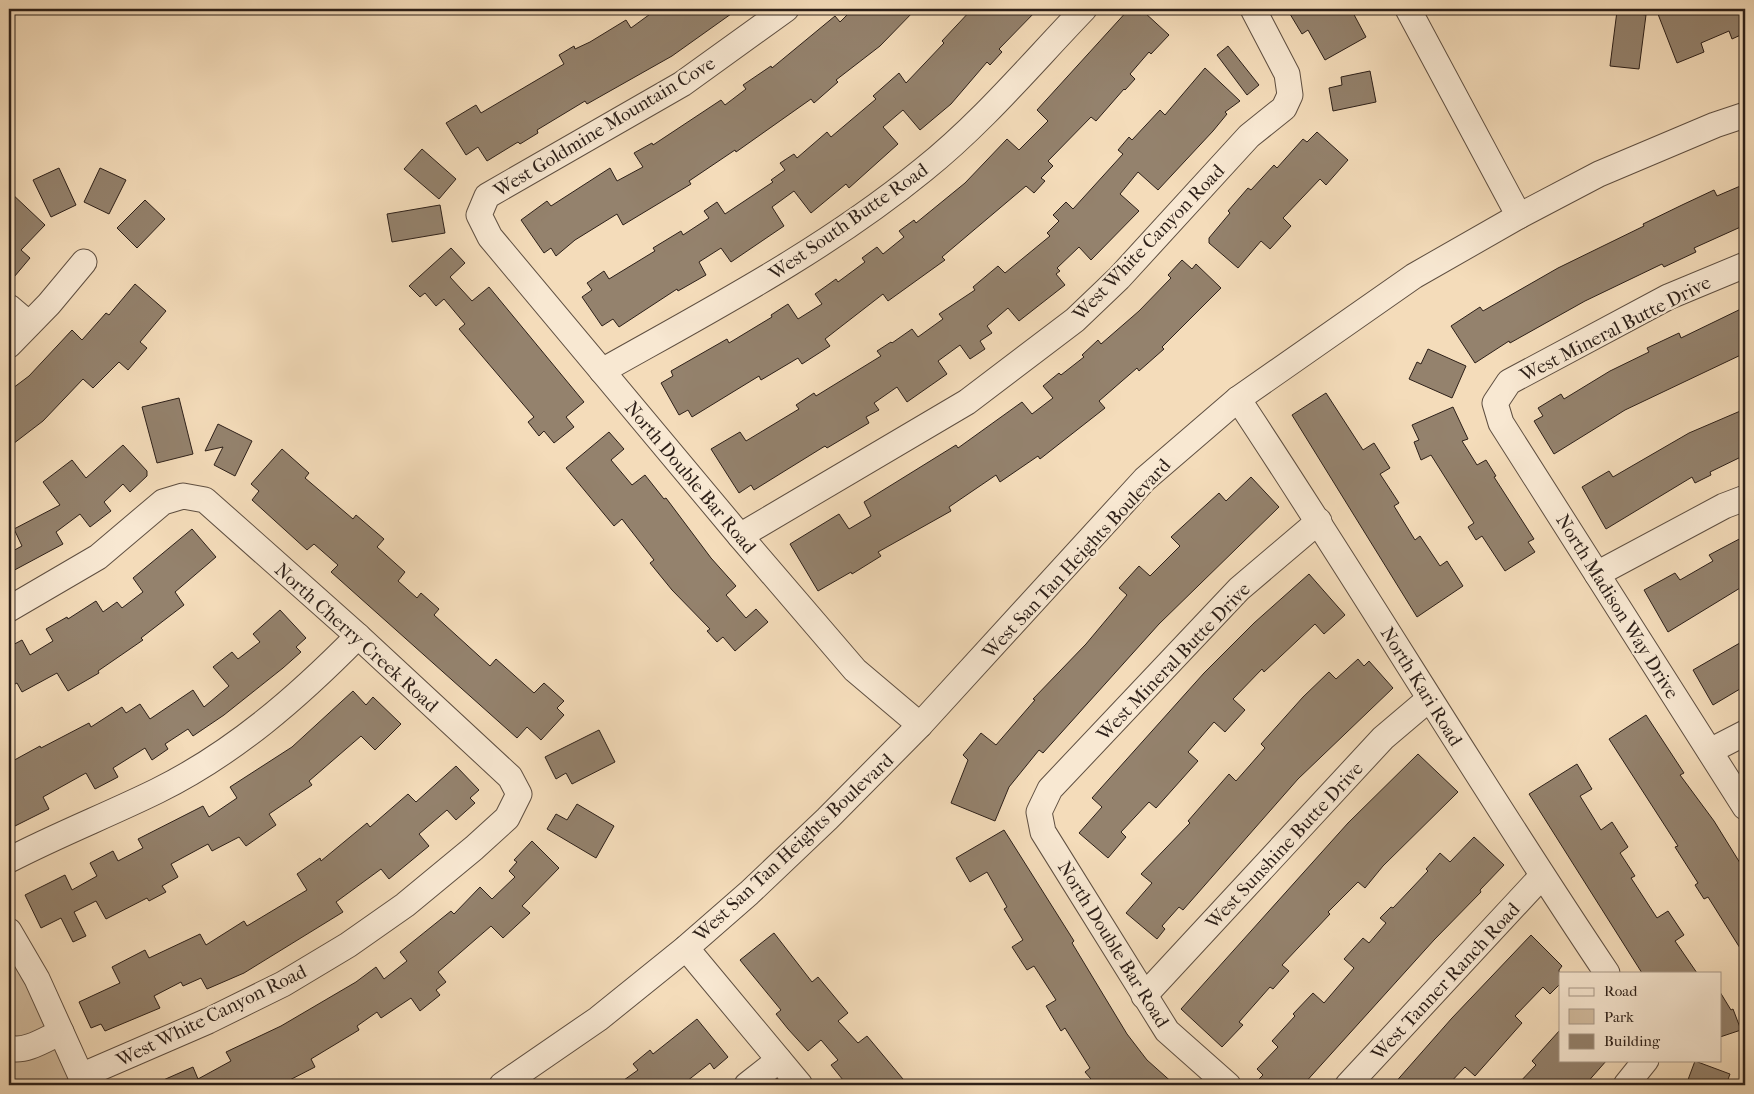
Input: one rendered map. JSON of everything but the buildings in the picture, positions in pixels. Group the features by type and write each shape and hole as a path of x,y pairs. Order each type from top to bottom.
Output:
{"street":[{"name":"West Goldmine Mountain Cove","path":"479,214 487,196 682,84 786,9"},
{"name":"West South Butte Road","path":"602,371 779,272 874,208 955,142 1084,9"},
{"name":"West White Canyon Road","path":"740,536 967,402 1075,320 1119,278 1249,136 1284,108 1290,95 1287,74 1253,9"},
{"path":"1408,9 1519,216"},
{"name":"West San Tan Heights Boulevard","path":"502,1085 598,1019 686,948 749,893 827,819 920,725 1146,479 1238,399 1414,276 1519,216 1599,174 1715,125 1745,115"},
{"name":"North Double Bar Road","path":"479,214 490,238 855,670 920,725"},
{"path":"9,345 84,262"},
{"name":"West Mineral Butte Drive","path":"1494,403 1509,382 1517,377 1668,297 1745,265"},
{"path":"9,307 29,324"},
{"name":"North Kari Road","path":"1238,399 1319,522 1542,876 1606,972"},
{"name":"North Madison Way Drive","path":"1494,403 1501,422 1745,807"},
{"name":"North Cherry Creek Road","path":"9,609 98,558 164,502 183,496 205,500 358,636 510,777 520,794"},
{"path":"1597,574 1724,506 1745,498"},
{"name":"West Mineral Butte Drive","path":"1039,812 1050,789 1239,589 1319,522"},
{"path":"9,860 158,790 239,742 289,703 358,636"},
{"name":"West Sunshine Butte Drive","path":"1144,996 1383,738 1429,699"},
{"path":"1710,751 1745,733"},
{"name":"West White Canyon Road","path":"83,1081 283,984 348,945 405,905 474,848 507,818 520,794"},
{"name":"North Double Bar Road","path":"1039,812 1043,832 1167,1031 1228,1085"},
{"name":"West Tanner Ranch Road","path":"1348,1085 1542,876"},
{"path":"9,932 37,979 83,1081"},
{"path":"686,948 800,1085"},
{"path":"9,1048 16,1050 24,1048 60,1032"},
{"path":"747,1085 779,1060"},
{"path":"1626,1085 1644,1062"}],"green space":[{"path":"9,931 85,1085 9,1085"}]}
